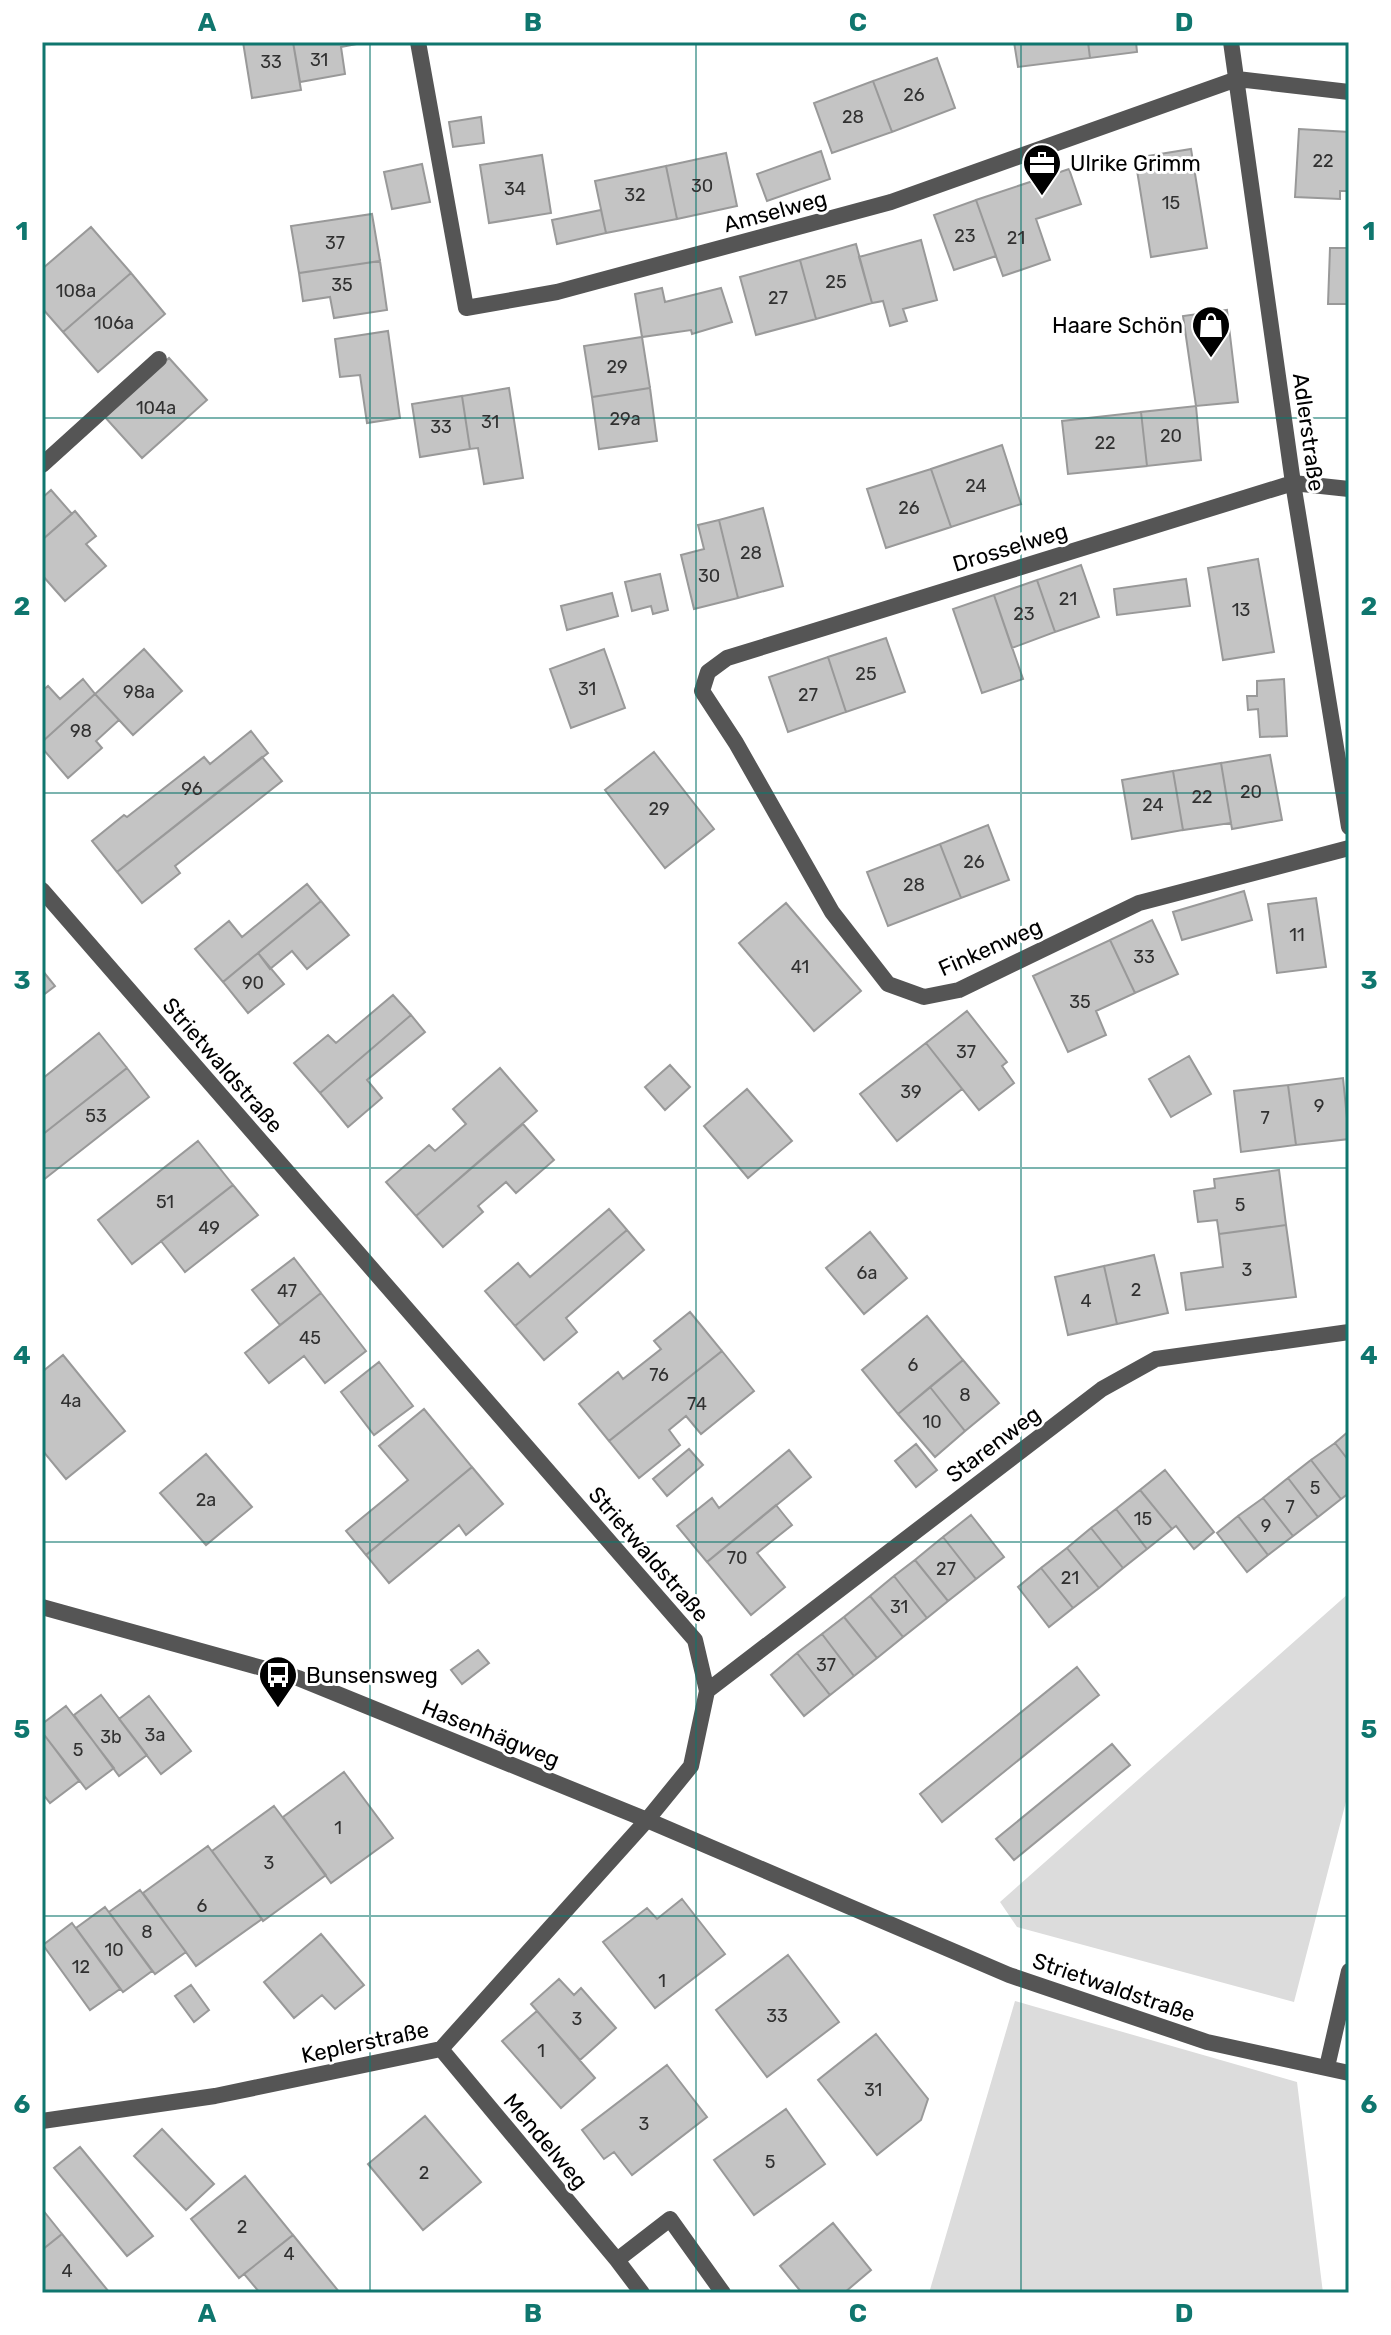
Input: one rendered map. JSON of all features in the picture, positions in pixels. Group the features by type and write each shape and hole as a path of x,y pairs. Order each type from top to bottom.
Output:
{"street":[{"name":"Amselweg","path":"418,42 466,308 557,292 891,202 1237,79 1349,92"},
{"name":"Adlerstraße","path":"1231,42 1293,483 1349,827"},
{"path":"42,465 159,359"},
{"name":"Drosselweg","path":"702,691 708,672 727,658 1293,483 1349,489"},
{"name":"Finkenweg","path":"702,691 736,743 832,912 888,984 924,997 959,990 1139,903 1349,848"},
{"name":"Strietwaldstraße","path":"42,890 695,1640 707,1691 691,1766 647,1820 1009,1975 1207,2042 1349,2073"},
{"name":"Starenweg","path":"707,1691 1093,1396 1156,1359 1349,1332"},
{"name":"Hasenhägweg","path":"42,1607 298,1678 647,1820"},
{"name":"Keplerstraße","path":"42,2121 215,2096 441,2049 647,1820"},
{"path":"1327,2067 1349,1971"},
{"name":"Mendelweg","path":"441,2049 642,2293"},
{"path":"617,2260 670,2219 723,2293"}],"shaded area":[{"path":"1349,1593 1349,1790 1294,2002 1017,1927 1000,1902"},
{"path":"1015,2001 1297,2082 1323,2293 929,2293"}],"building":[{"path":"243,42 293,42 301,90 252,98"},
{"path":"293,42 367,42 341,47 345,74 300,82"},
{"path":"1014,42 1088,42 1090,58 1018,67"},
{"path":"1088,42 1136,42 1137,52 1090,58"},
{"path":"937,58 955,108 892,132 873,81"},
{"path":"873,81 892,132 832,153 814,103"},
{"path":"481,117 484,143 453,147 449,122"},
{"path":"1299,129 1349,132 1349,191 1340,191 1340,199 1295,197"},
{"path":"1191,149 1207,248 1151,257 1135,158"},
{"path":"821,151 830,179 767,201 757,174"},
{"path":"726,153 737,206 677,219 666,166"},
{"path":"542,155 551,213 489,223 480,165"},
{"path":"422,164 430,202 392,209 384,172"},
{"path":"666,166 677,219 606,233 595,181"},
{"path":"1069,169 1081,204 1036,219 1050,260 1003,276 976,200"},
{"path":"976,200 996,256 954,270 934,215"},
{"path":"601,210 606,233 557,244 552,220"},
{"path":"372,214 380,261 299,273 291,226"},
{"path":"91,227 131,273 63,332 42,308 42,269"},
{"path":"921,240 937,300 903,309 907,321 890,326 883,301 872,303 859,257"},
{"path":"856,244 872,303 816,319 800,260"},
{"path":"1330,248 1349,248 1349,304 1328,304"},
{"path":"800,260 816,319 756,335 740,277"},
{"path":"380,261 387,310 334,318 330,297 303,301 299,273"},
{"path":"131,273 165,314 98,372 63,332"},
{"path":"662,288 665,302 721,288 732,322 692,334 691,330 642,337 635,294"},
{"name":"Haare Schön","path":"1227,310 1238,402 1196,406 1183,316"},
{"path":"388,331 400,418 367,423 360,375 340,377 335,339"},
{"path":"642,337 650,388 592,397 584,346"},
{"path":"169,358 207,400 142,458 104,416"},
{"path":"509,388 523,478 484,484 478,448 470,449 462,396"},
{"path":"650,388 657,441 599,449 592,397"},
{"path":"462,396 470,449 420,457 412,404"},
{"path":"1196,406 1201,460 1147,466 1141,412"},
{"path":"1141,412 1147,466 1068,474 1062,421"},
{"path":"1002,445 1021,504 951,527 931,469"},
{"path":"931,469 951,527 886,548 867,489"},
{"path":"51,490 72,514 42,540 42,498"},
{"path":"763,508 783,586 738,598 719,520"},
{"path":"75,511 96,536 86,544 106,566 65,601 42,575 42,540"},
{"path":"719,520 738,598 694,609 681,555 704,549 698,525"},
{"path":"1258,559 1274,652 1223,660 1208,568"},
{"path":"1081,565 1099,617 1055,632 1037,580"},
{"path":"660,574 668,610 653,614 651,606 632,611 625,582"},
{"path":"1186,579 1190,606 1117,615 1114,589"},
{"path":"1037,580 1055,632 1012,648 994,595"},
{"path":"612,593 618,616 567,630 561,606"},
{"path":"994,595 1023,679 982,693 953,609"},
{"path":"886,638 905,692 846,712 828,657"},
{"path":"144,649 182,691 133,735 95,694"},
{"path":"604,649 625,708 571,728 550,669"},
{"path":"828,657 846,712 788,732 769,677"},
{"path":"83,679 95,694 42,742 42,691 48,686 60,699"},
{"path":"1284,679 1287,736 1260,737 1258,709 1248,710 1247,696 1257,696 1257,681"},
{"path":"95,694 119,720 96,741 102,748 68,778 42,748 42,742"},
{"path":"251,731 268,753 117,872 92,841 204,757 210,764"},
{"path":"654,752 714,829 665,868 605,790"},
{"path":"1270,755 1282,820 1232,829 1221,763"},
{"path":"262,757 282,781 175,866 180,873 142,903 117,872"},
{"path":"1221,763 1231,823 1183,830 1173,771"},
{"path":"1173,771 1183,830 1132,839 1122,780"},
{"path":"988,825 1009,880 961,898 940,844"},
{"path":"940,844 961,898 888,926 867,872"},
{"path":"307,884 321,901 223,982 195,949 229,921 242,937"},
{"path":"1244,891 1252,920 1182,940 1173,912"},
{"path":"1316,898 1326,967 1277,973 1268,904"},
{"path":"321,901 349,935 307,969 292,951 270,969 258,953"},
{"path":"786,903 861,991 814,1031 739,943"},
{"path":"1152,920 1178,974 1135,993 1110,940"},
{"path":"1110,940 1135,993 1096,1011 1106,1035 1068,1052 1033,976"},
{"path":"258,953 284,984 248,1013 223,982"},
{"path":"42,970 55,986 42,996"},
{"path":"393,995 411,1015 320,1093 294,1063 328,1035 336,1043"},
{"path":"967,1011 1007,1062 1002,1066 1014,1083 979,1110 926,1043"},
{"path":"411,1015 425,1032 367,1080 382,1098 348,1127 320,1093"},
{"path":"99,1033 127,1068 42,1135 42,1079"},
{"path":"926,1043 962,1089 897,1141 860,1094"},
{"path":"1189,1056 1211,1094 1171,1117 1149,1079"},
{"path":"670,1065 690,1087 665,1110 645,1087"},
{"path":"127,1068 149,1097 42,1181 42,1135"},
{"path":"500,1068 537,1111 416,1216 386,1182 429,1145 435,1151 466,1124 453,1109"},
{"path":"1343,1078 1349,1139 1296,1145 1288,1085"},
{"path":"1288,1085 1296,1145 1241,1152 1234,1091"},
{"path":"747,1089 792,1141 748,1178 704,1126"},
{"path":"523,1124 554,1160 516,1193 506,1182 478,1206 483,1212 443,1247 416,1216"},
{"path":"198,1141 233,1185 132,1264 98,1220"},
{"path":"1279,1170 1286,1225 1219,1234 1217,1220 1198,1222 1194,1191 1215,1188 1214,1179"},
{"path":"233,1185 258,1215 185,1272 161,1241"},
{"path":"609,1209 627,1230 515,1326 485,1291 518,1263 530,1277"},
{"path":"1286,1225 1296,1297 1186,1310 1181,1273 1223,1267 1219,1234"},
{"path":"627,1230 644,1250 566,1318 577,1332 544,1360 515,1326"},
{"path":"870,1232 907,1278 864,1314 826,1268"},
{"path":"1154,1255 1168,1313 1117,1324 1104,1266"},
{"path":"294,1258 321,1293 280,1325 252,1290"},
{"path":"1104,1266 1117,1324 1068,1335 1055,1277"},
{"path":"321,1293 366,1351 325,1383 304,1356 269,1383 245,1353"},
{"path":"690,1312 722,1351 609,1441 579,1404 618,1372 623,1379 661,1349 654,1341"},
{"path":"927,1316 963,1360 898,1414 862,1370"},
{"path":"722,1351 754,1391 701,1434 686,1416 669,1430 680,1445 639,1478 609,1441"},
{"path":"63,1355 125,1431 66,1479 42,1450 42,1372"},
{"path":"963,1360 999,1403 965,1431 930,1387"},
{"path":"379,1362 413,1406 374,1435 341,1392"},
{"path":"930,1387 965,1431 935,1457 898,1414"},
{"path":"424,1409 472,1467 366,1555 346,1531 408,1480 379,1446"},
{"path":"1349,1431 1349,1461 1335,1443"},
{"path":"1335,1443 1349,1461 1349,1493 1341,1499 1311,1460"},
{"path":"916,1444 937,1470 916,1487 895,1461"},
{"path":"689,1449 703,1465 667,1496 653,1479"},
{"path":"789,1450 811,1477 707,1562 677,1526 712,1498 719,1508"},
{"path":"206,1454 252,1507 206,1545 160,1493"},
{"path":"1311,1460 1341,1499 1318,1517 1288,1478"},
{"path":"472,1467 503,1504 466,1535 459,1525 389,1583 366,1555"},
{"path":"1165,1470 1214,1532 1194,1549 1176,1526 1172,1529 1140,1490"},
{"path":"1288,1478 1318,1517 1293,1536 1263,1498"},
{"path":"1140,1490 1172,1529 1147,1549 1116,1509"},
{"path":"1263,1498 1293,1536 1268,1555 1238,1516"},
{"path":"776,1505 792,1525 757,1553 785,1587 751,1615 707,1562"},
{"path":"1116,1509 1147,1549 1123,1568 1091,1528"},
{"path":"971,1515 1004,1557 976,1579 943,1537"},
{"path":"1238,1516 1268,1555 1247,1572 1217,1533"},
{"path":"1091,1528 1123,1568 1099,1588 1067,1548"},
{"path":"943,1537 976,1579 948,1601 915,1560"},
{"path":"1067,1548 1099,1588 1073,1608 1041,1568"},
{"path":"915,1560 948,1601 927,1618 894,1576"},
{"path":"1041,1568 1073,1608 1049,1627 1018,1587"},
{"path":"894,1576 927,1618 903,1637 870,1596"},
{"path":"870,1596 903,1637 877,1658 844,1617"},
{"path":"844,1617 877,1658 854,1676 822,1634"},
{"path":"822,1634 854,1676 830,1695 797,1653"},
{"path":"478,1650 489,1663 462,1684 451,1670"},
{"path":"797,1653 830,1695 804,1716 771,1675"},
{"path":"1077,1667 1099,1695 942,1822 920,1794"},
{"path":"101,1695 147,1755 119,1776 74,1715"},
{"path":"149,1696 191,1751 161,1774 119,1719"},
{"path":"66,1706 114,1768 86,1789 42,1732 42,1724"},
{"path":"42,1732 79,1781 50,1803 42,1793"},
{"path":"1112,1744 1130,1765 1014,1860 996,1839"},
{"path":"344,1772 393,1838 331,1883 283,1817"},
{"path":"274,1806 326,1875 263,1921 212,1851"},
{"path":"208,1846 262,1919 196,1966 143,1893"},
{"path":"140,1890 186,1952 155,1974 109,1912"},
{"path":"682,1899 725,1954 655,2008 603,1942 647,1908 657,1919"},
{"path":"105,1907 152,1971 123,1992 76,1928"},
{"path":"72,1923 120,1989 90,2010 43,1945"},
{"path":"321,1934 364,1985 335,2009 322,1995 294,2018 264,1982"},
{"path":"788,1955 839,2022 767,2077 716,2010"},
{"path":"559,1979 574,1995 581,1988 616,2028 580,2060 531,2004"},
{"path":"191,1985 209,2010 194,2022 175,1996"},
{"path":"537,2011 595,2078 561,2108 502,2041"},
{"path":"876,2034 928,2099 921,2120 877,2155 818,2080"},
{"path":"667,2065 707,2117 632,2175 614,2152 604,2159 582,2130"},
{"path":"786,2109 825,2164 754,2215 714,2160"},
{"path":"425,2116 481,2182 423,2230 368,2164"},
{"path":"162,2129 214,2184 186,2210 134,2156"},
{"path":"80,2147 153,2236 127,2256 54,2168"},
{"path":"245,2176 293,2235 239,2278 191,2219"},
{"path":"42,2209 62,2234 42,2250"},
{"path":"833,2223 871,2270 844,2293 802,2293 780,2266"},
{"path":"62,2234 108,2293 42,2293 42,2250"},
{"path":"293,2235 340,2293 260,2293 244,2274"}],"place":[{"name":"Ulrike Grimm","path":"1042,197"},
{"name":"Haare Schön","path":"1211,359"},
{"name":"Bunsensweg","path":"278,1709"}]}
